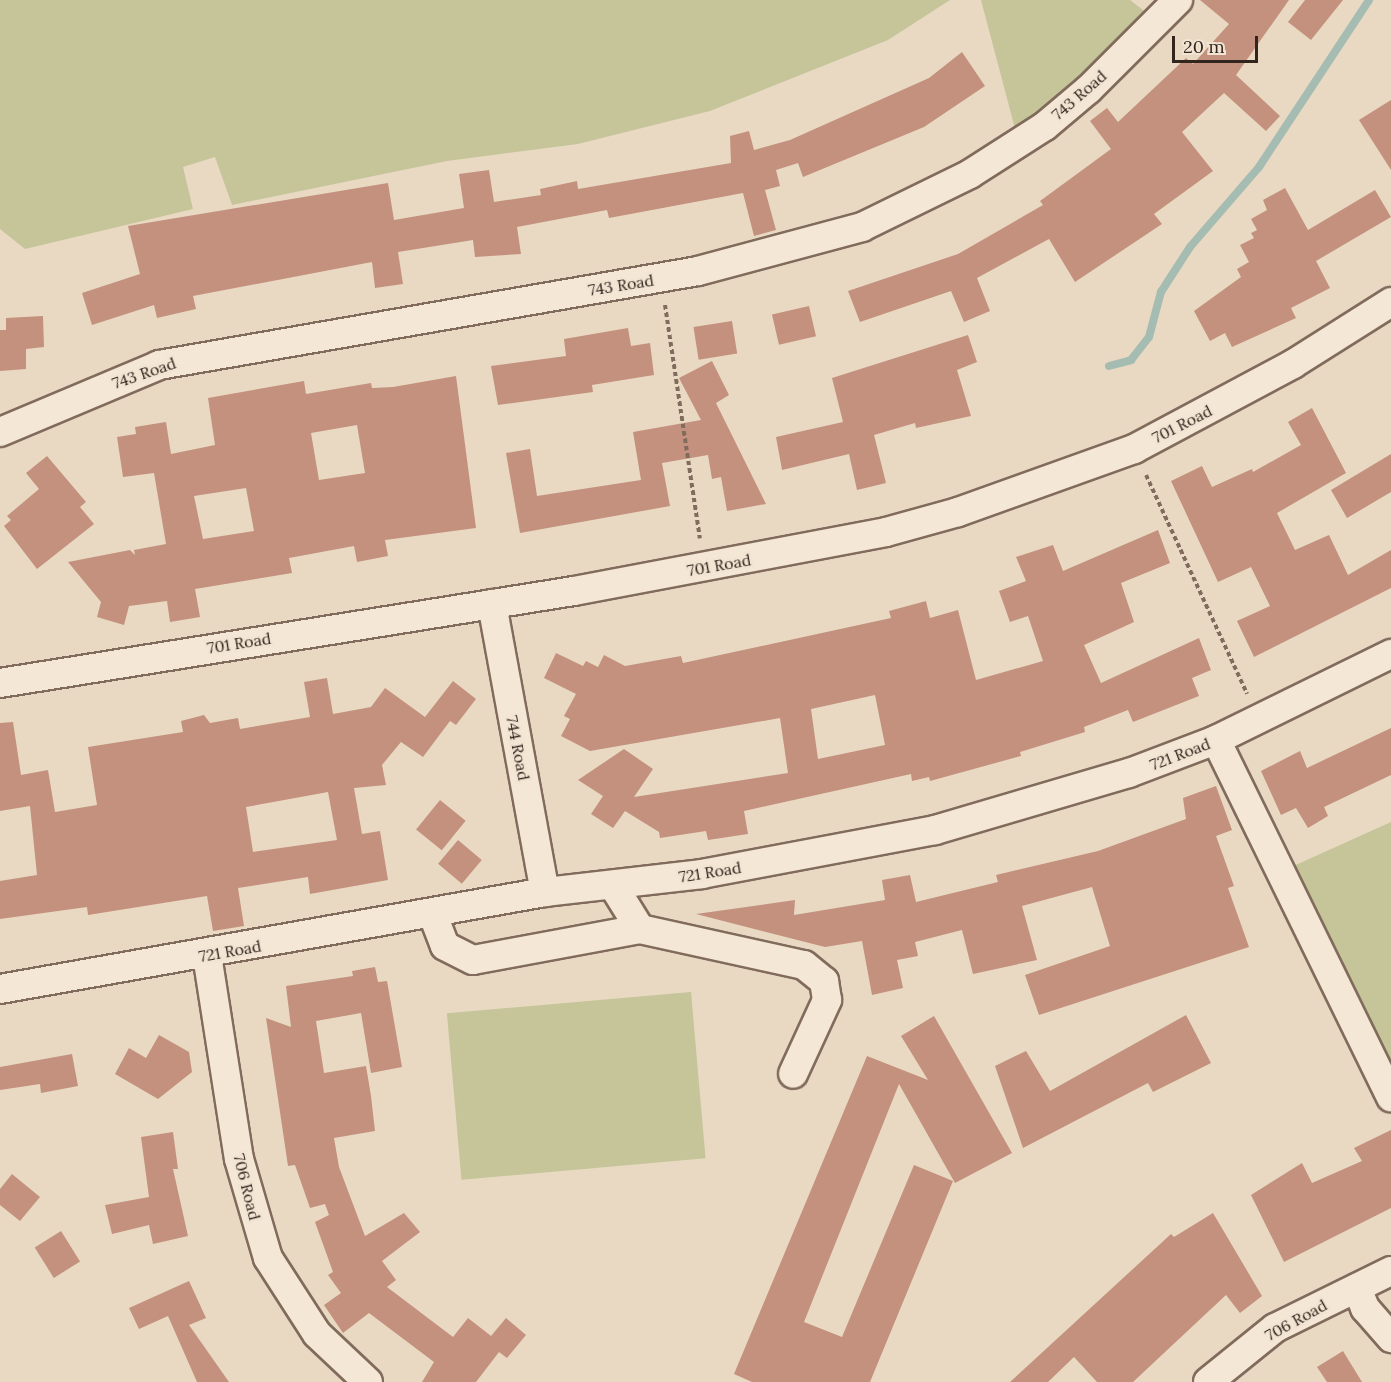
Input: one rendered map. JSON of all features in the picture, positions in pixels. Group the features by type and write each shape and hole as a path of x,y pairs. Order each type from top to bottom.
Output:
{"street":[{"name":"743 Road","path":"0,432 159,366 698,271 862,227 970,174 1045,126 1089,89 1178,0"},
{"name":"701 Road","path":"2,676 492,604 886,532 958,512 1134,449 1293,364 1391,302"},
{"name":"744 Road","path":"492,604 545,892"},
{"name":"721 Road","path":"0,989 433,915 545,892 615,887 935,830 1129,773 1216,740 1391,654"},
{"path":"1216,740 1391,1098"},
{"path":"615,887 640,929"},
{"path":"433,915 445,946 473,960 640,929 804,965 824,981 827,1000 793,1074"},
{"name":"706 Road","path":"207,955 239,1160 268,1258 317,1334 368,1382"},
{"name":"706 Road","path":"1208,1382 1275,1328 1391,1271"},
{"path":"1357,1288 1365,1308 1391,1338"}],"path":[{"path":"665,304 704,567"},
{"path":"1134,449 1259,719"}],"green space":[{"path":"0,0 950,0 888,40 710,111 578,144 447,161 232,205 215,157 183,167 193,209 25,249 0,229"},
{"path":"981,0 1130,0 1156,20 1018,140"},
{"path":"1391,822 1391,1102 1278,873"},
{"path":"691,992 706,1158 461,1180 447,1013"}],"building":[{"path":"1200,0 1289,0 1236,75 1280,116 1266,131 1224,93 1182,132 1213,171 1154,214 1162,224 1075,282 1049,239 977,278 990,311 964,322 951,291 860,322 848,291 958,254 1043,205 1040,201 1111,149 1090,121 1107,108 1118,122 1186,58 1193,64 1229,24"},
{"path":"1305,0 1343,0 1311,40 1288,22"},
{"path":"962,52 985,86 924,127 803,177 798,163 776,170 780,186 765,190 776,230 754,236 743,193 609,218 607,210 517,227 521,254 475,257 473,240 398,252 403,284 375,288 372,262 193,296 196,309 157,318 154,305 92,325 82,293 140,274 128,226 388,183 394,220 464,208 459,174 489,170 494,202 541,195 540,189 577,181 578,189 731,163 730,136 749,131 754,150 790,140 929,78"},
{"path":"1391,100 1391,170 1359,120"},
{"path":"1285,188 1308,230 1375,190 1391,217 1316,261 1330,288 1291,308 1296,318 1232,347 1225,333 1210,341 1194,311 1241,277 1237,269 1249,262 1240,245 1254,238 1251,233 1257,230 1251,219 1267,210 1263,200"},
{"path":"809,306 816,336 779,345 772,315"},
{"path":"43,316 44,347 26,349 26,369 0,371 0,330 6,330 6,318"},
{"path":"732,321 737,354 699,360 693,327"},
{"path":"628,328 631,346 650,343 654,375 592,385 593,392 498,405 491,366 566,356 564,339"},
{"path":"968,335 977,362 957,370 971,416 916,428 915,423 874,435 886,483 857,490 849,454 782,470 776,437 843,422 832,378"},
{"path":"712,361 729,395 716,403 766,504 727,511 721,477 712,479 708,455 662,463 670,506 520,533 506,453 530,449 537,496 641,480 633,432 701,420 679,378"},
{"path":"456,376 476,528 385,540 388,556 357,562 354,546 289,558 292,573 195,589 200,617 170,622 167,601 129,606 124,625 97,617 101,602 68,562 130,550 135,555 134,550 166,544 154,473 123,477 117,437 136,434 135,427 166,422 171,454 215,445 208,398 304,381 306,394 371,383 372,388 393,387","holes":["357,425 365,473 319,480 311,433","246,488 254,531 203,539 194,496"]},
{"path":"1312,408 1346,473 1277,513 1295,550 1329,535 1348,575 1391,550 1391,588 1254,657 1237,621 1270,606 1251,567 1218,582 1171,481 1202,466 1212,487 1252,469 1253,472 1301,445 1288,422"},
{"path":"1391,454 1391,492 1347,518 1331,490"},
{"path":"47,456 86,502 80,507 94,524 37,569 4,526 11,520 7,516 39,489 26,473"},
{"path":"1158,530 1170,563 1121,583 1134,622 1084,645 1101,683 1199,638 1211,670 1192,678 1199,696 1133,722 1128,710 1084,727 1085,732 1020,752 1021,756 930,781 929,777 912,781 911,774 744,811 748,834 708,840 706,831 660,838 659,832 625,811 613,828 591,814 603,796 578,780 624,749 653,769 634,797 788,773 780,718 590,751 561,736 570,719 564,716 576,694 544,678 556,653 583,666 586,661 598,667 604,655 625,666 681,656 683,663 891,618 889,611 926,601 930,618 958,610 976,680 1043,661 1028,616 1010,622 999,591 1026,581 1016,557 1053,545 1063,571","holes":["875,695 885,745 818,759 811,709"]},
{"path":"327,678 333,714 371,707 385,688 425,717 453,681 476,699 456,725 450,721 423,757 401,742 382,765 386,785 354,788 362,834 380,831 388,880 310,894 308,877 238,888 244,926 213,931 207,896 88,915 87,907 0,919 0,881 37,875 30,806 0,811 0,723 13,722 21,775 48,770 55,812 97,805 88,747 183,732 181,721 204,715 210,723 238,718 240,729 310,717 304,682","holes":["328,792 337,840 253,852 246,807"]},
{"path":"1391,728 1391,775 1324,807 1328,816 1308,828 1296,808 1281,815 1261,771 1300,751 1307,768"},
{"path":"1216,786 1232,830 1216,836 1234,886 1228,888 1249,947 1039,1015 1025,975 1110,946 1092,887 1022,906 1037,960 973,974 962,930 915,942 918,956 897,960 903,988 872,995 862,941 825,947 696,914 795,900 794,915 885,900 882,880 910,875 916,902 998,882 996,875 1098,851 1186,819 1183,798"},
{"path":"440,800 466,821 442,850 416,830"},
{"path":"458,840 482,860 462,884 438,864"},
{"path":"375,967 378,982 387,981 402,1067 371,1073 361,1013 316,1021 324,1073 366,1066 371,1096 375,1131 334,1138 339,1167 365,1236 404,1213 420,1232 382,1261 396,1280 387,1287 453,1337 468,1318 491,1336 506,1318 526,1335 507,1358 499,1352 476,1382 422,1382 434,1362 369,1313 343,1333 324,1305 341,1293 328,1275 333,1272 315,1222 329,1215 325,1204 310,1208 295,1165 288,1166 266,1018 291,1027 286,986 353,976 352,971"},
{"path":"1186,1015 1211,1063 1153,1092 1148,1083 1023,1148 995,1066 1026,1051 1050,1091"},
{"path":"934,1016 1012,1153 955,1183 899,1084 804,1322 842,1337 914,1165 953,1181 870,1382 752,1382 734,1374 867,1056 928,1080 901,1036"},
{"path":"159,1035 189,1052 192,1072 158,1099 115,1074 129,1048 146,1058"},
{"path":"72,1054 78,1086 41,1093 40,1084 0,1090 0,1067"},
{"path":"1391,1130 1391,1208 1284,1262 1251,1195 1302,1163 1312,1183 1362,1161 1354,1148"},
{"path":"173,1132 178,1169 173,1169 188,1236 153,1244 149,1225 112,1234 105,1205 149,1197 141,1137"},
{"path":"12,1174 40,1197 20,1221 0,1205 0,1189"},
{"path":"1213,1213 1262,1296 1240,1313 1226,1295 1133,1382 1097,1382 1074,1357 1048,1382 1010,1382 1171,1234 1174,1237"},
{"path":"61,1231 80,1262 54,1278 35,1247"},
{"path":"189,1281 206,1318 189,1325 229,1382 197,1382 168,1316 139,1329 129,1308"},
{"path":"1343,1351 1362,1382 1327,1382 1317,1367"}],"waterway":[{"path":"1109,366 1131,360 1149,337 1161,292 1190,247 1259,167 1369,0"}]}
